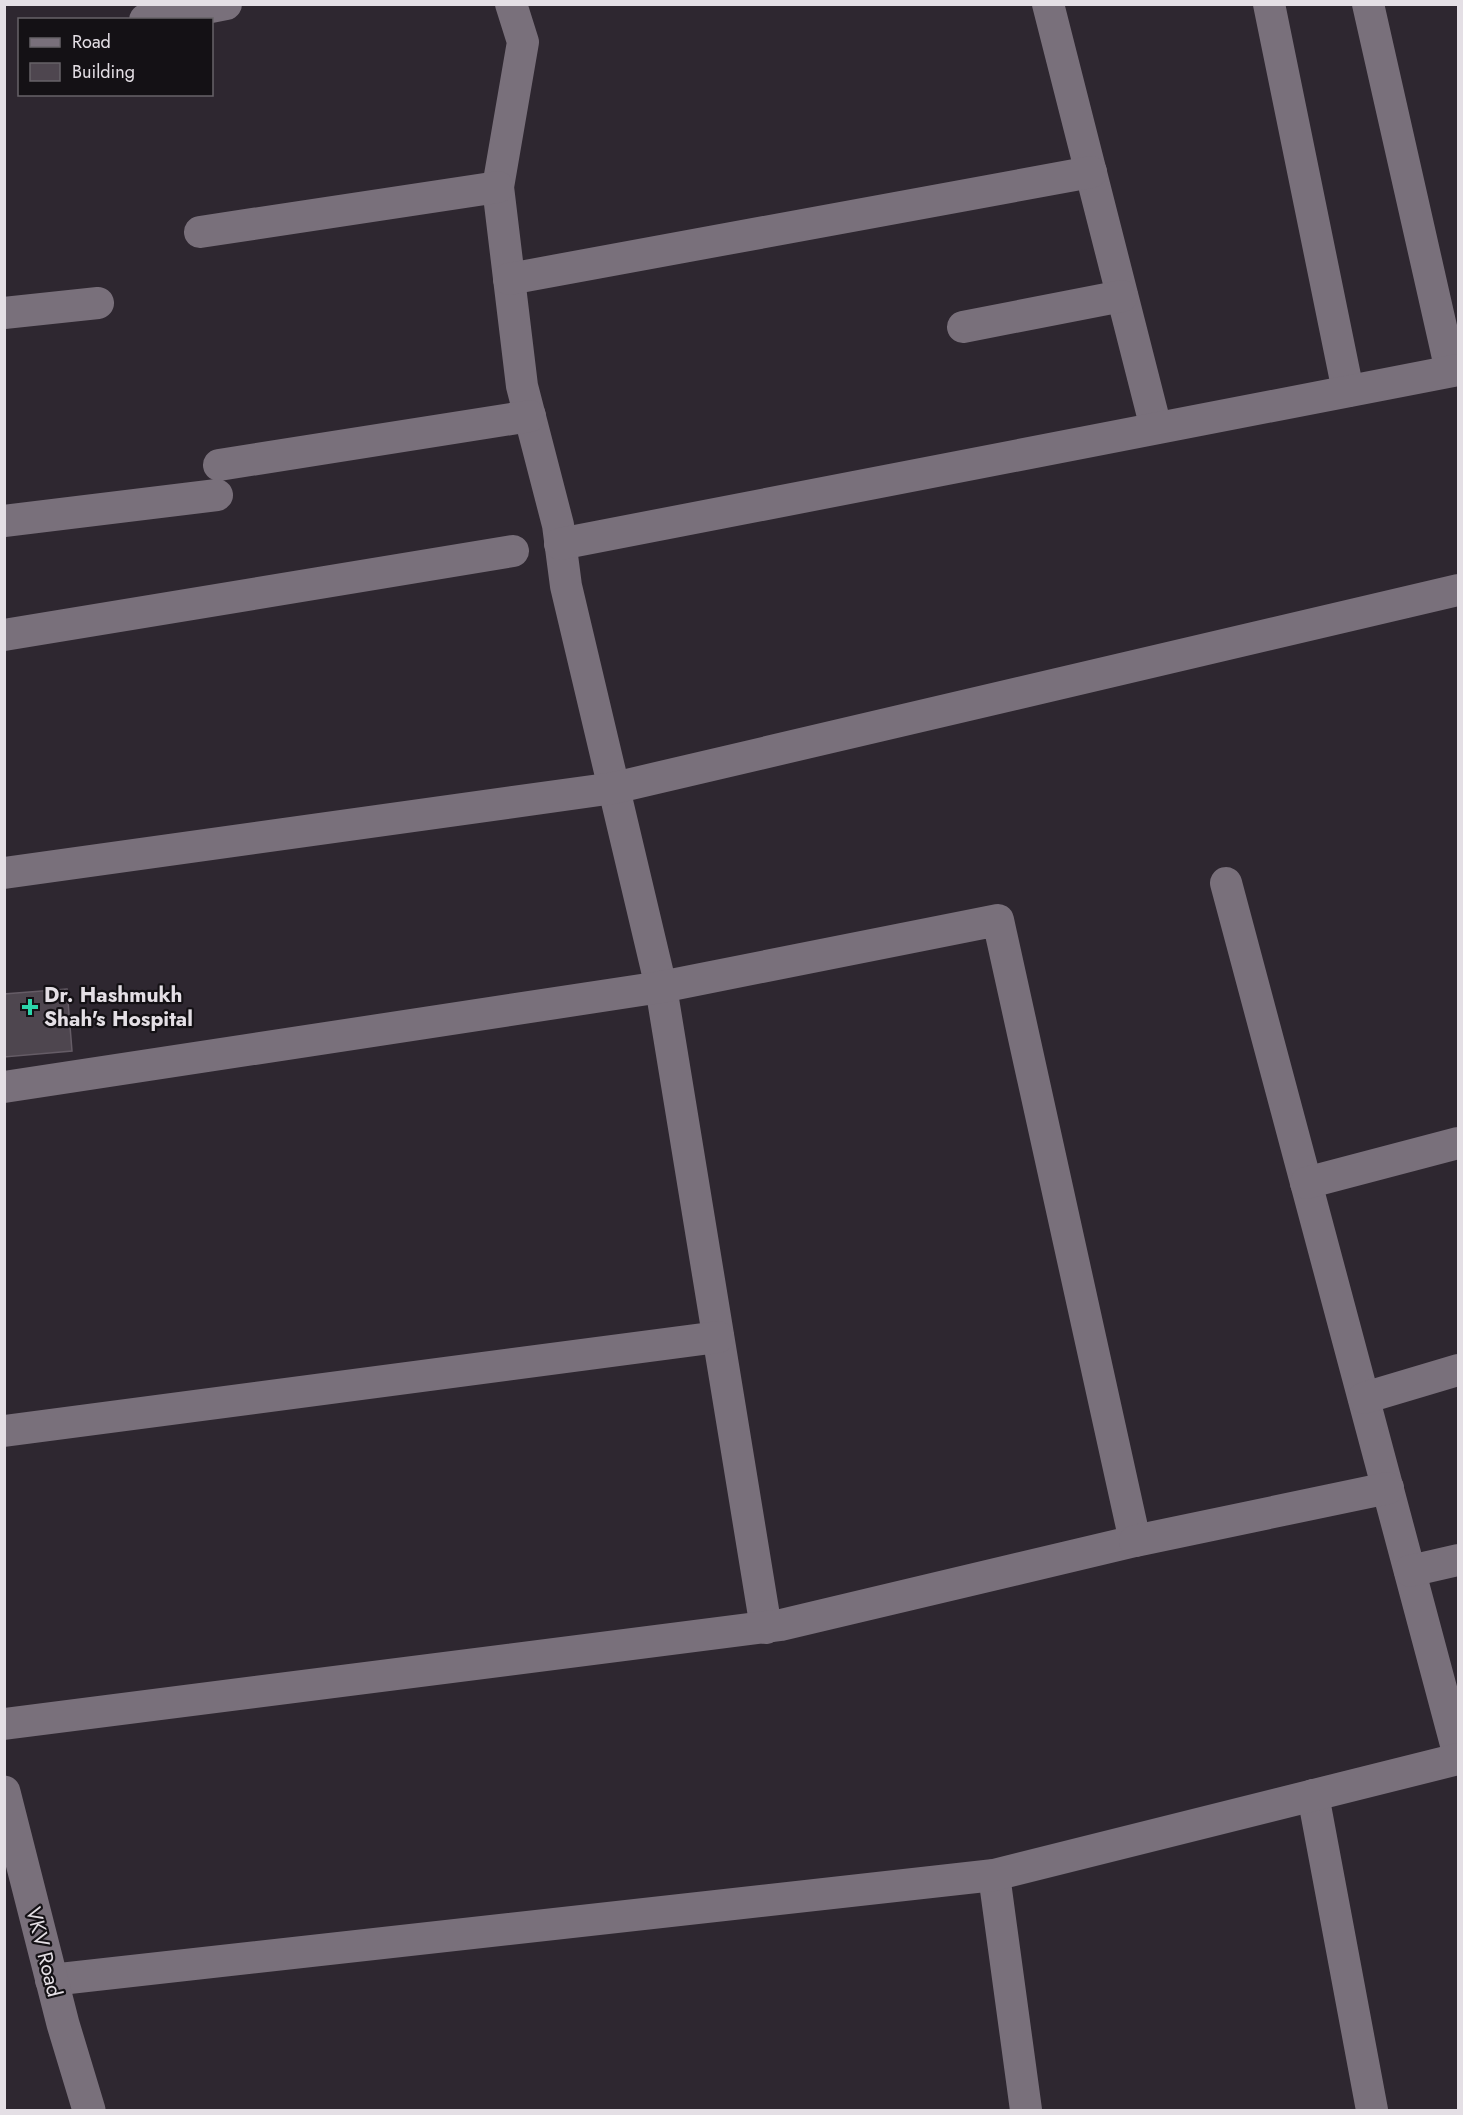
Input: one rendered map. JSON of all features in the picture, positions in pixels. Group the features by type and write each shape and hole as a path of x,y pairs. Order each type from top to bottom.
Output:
{"main road":[{"name":"VKV Road","path":"4,1792 51,1980 89,2110"}],"street":[{"path":"155,18 226,4"},
{"path":"511,4 523,42 498,187 522,386 560,544 566,586 661,987 766,1628"},
{"path":"1048,4 1156,428"},
{"path":"1269,4 1348,392"},
{"path":"560,544 1455,371 1368,4"},
{"path":"509,279 1091,172"},
{"path":"200,232 498,187"},
{"path":"963,327 1122,296"},
{"path":"4,313 98,303"},
{"path":"4,521 530,416"},
{"path":"4,635 513,551"},
{"path":"4,873 614,788 1458,590"},
{"path":"1226,883 1458,1752"},
{"path":"4,1087 661,987 998,920 1135,1541"},
{"path":"1306,1183 1458,1143"},
{"path":"4,1431 718,1337"},
{"path":"1364,1398 1458,1370"},
{"path":"4,1724 766,1628 1135,1541 1388,1488"},
{"path":"1410,1571 1458,1560"},
{"path":"51,1980 994,1875 1458,1759"},
{"path":"1313,1795 1372,2110"},
{"path":"994,1875 1026,2110"}],"building":[{"path":"67,989 72,1051 4,1057 4,994"}],"place":[{"name":"Dr. Hashmukh Shah's Hospital","path":"30,1007"}]}
